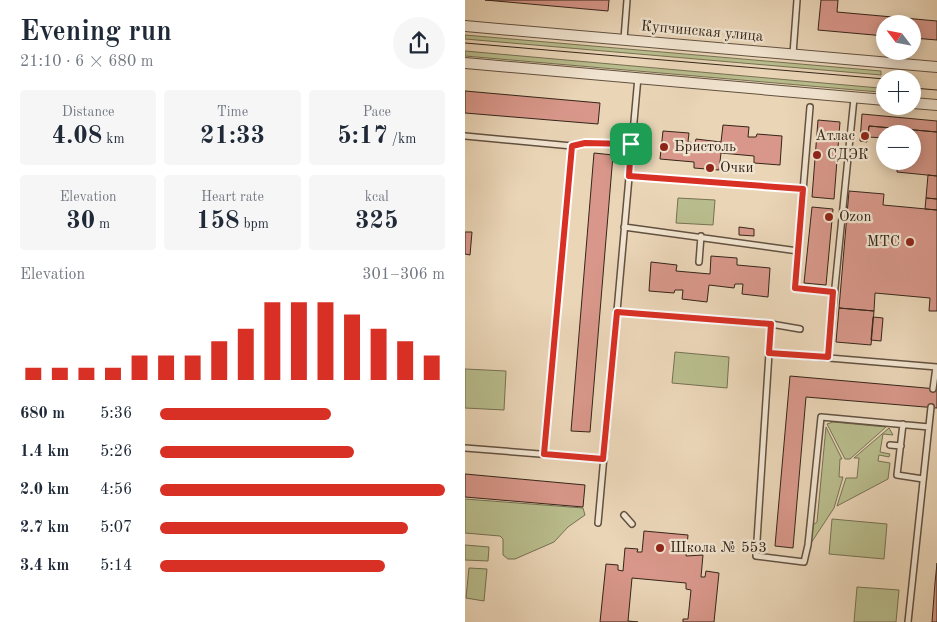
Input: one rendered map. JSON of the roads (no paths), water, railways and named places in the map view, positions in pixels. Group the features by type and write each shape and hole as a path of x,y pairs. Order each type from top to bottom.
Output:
{"street":[{"name":"Купчинская улица","path":"465,26 937,67"},
{"path":"465,63 876,99"},
{"path":"921,103 937,104"}],"lane":[{"path":"623,41 627,0"},
{"path":"793,54 797,0"},
{"path":"598,523 638,77"},
{"path":"828,357 833,292 854,98"},
{"path":"811,107 795,288 833,292"},
{"path":"465,136 572,146 585,143 631,144"},
{"path":"544,454 572,146"},
{"path":"629,176 803,189"},
{"path":"624,227 701,236 798,251"},
{"path":"699,262 701,236"},
{"path":"617,312 771,324 800,329"},
{"path":"771,324 756,556 804,562 821,417 929,427"},
{"path":"769,353 936,367 933,389"},
{"path":"908,622 931,407"},
{"path":"903,424 897,474 923,479"},
{"path":"890,445 901,446"},
{"path":"465,448 603,459"},
{"path":"624,515 632,524"}],"tram line":[{"path":"465,43 876,78"},
{"path":"921,89 937,90"}],"place":[{"name":"Атлас","path":"865,136"},
{"name":"Бристоль","path":"664,147"},
{"name":"СДЭК","path":"817,155"},
{"name":"Очки","path":"710,168"},
{"name":"Ozon","path":"829,217"},
{"name":"МТС","path":"910,242"},
{"name":"Школа № 553","path":"660,548"}]}
